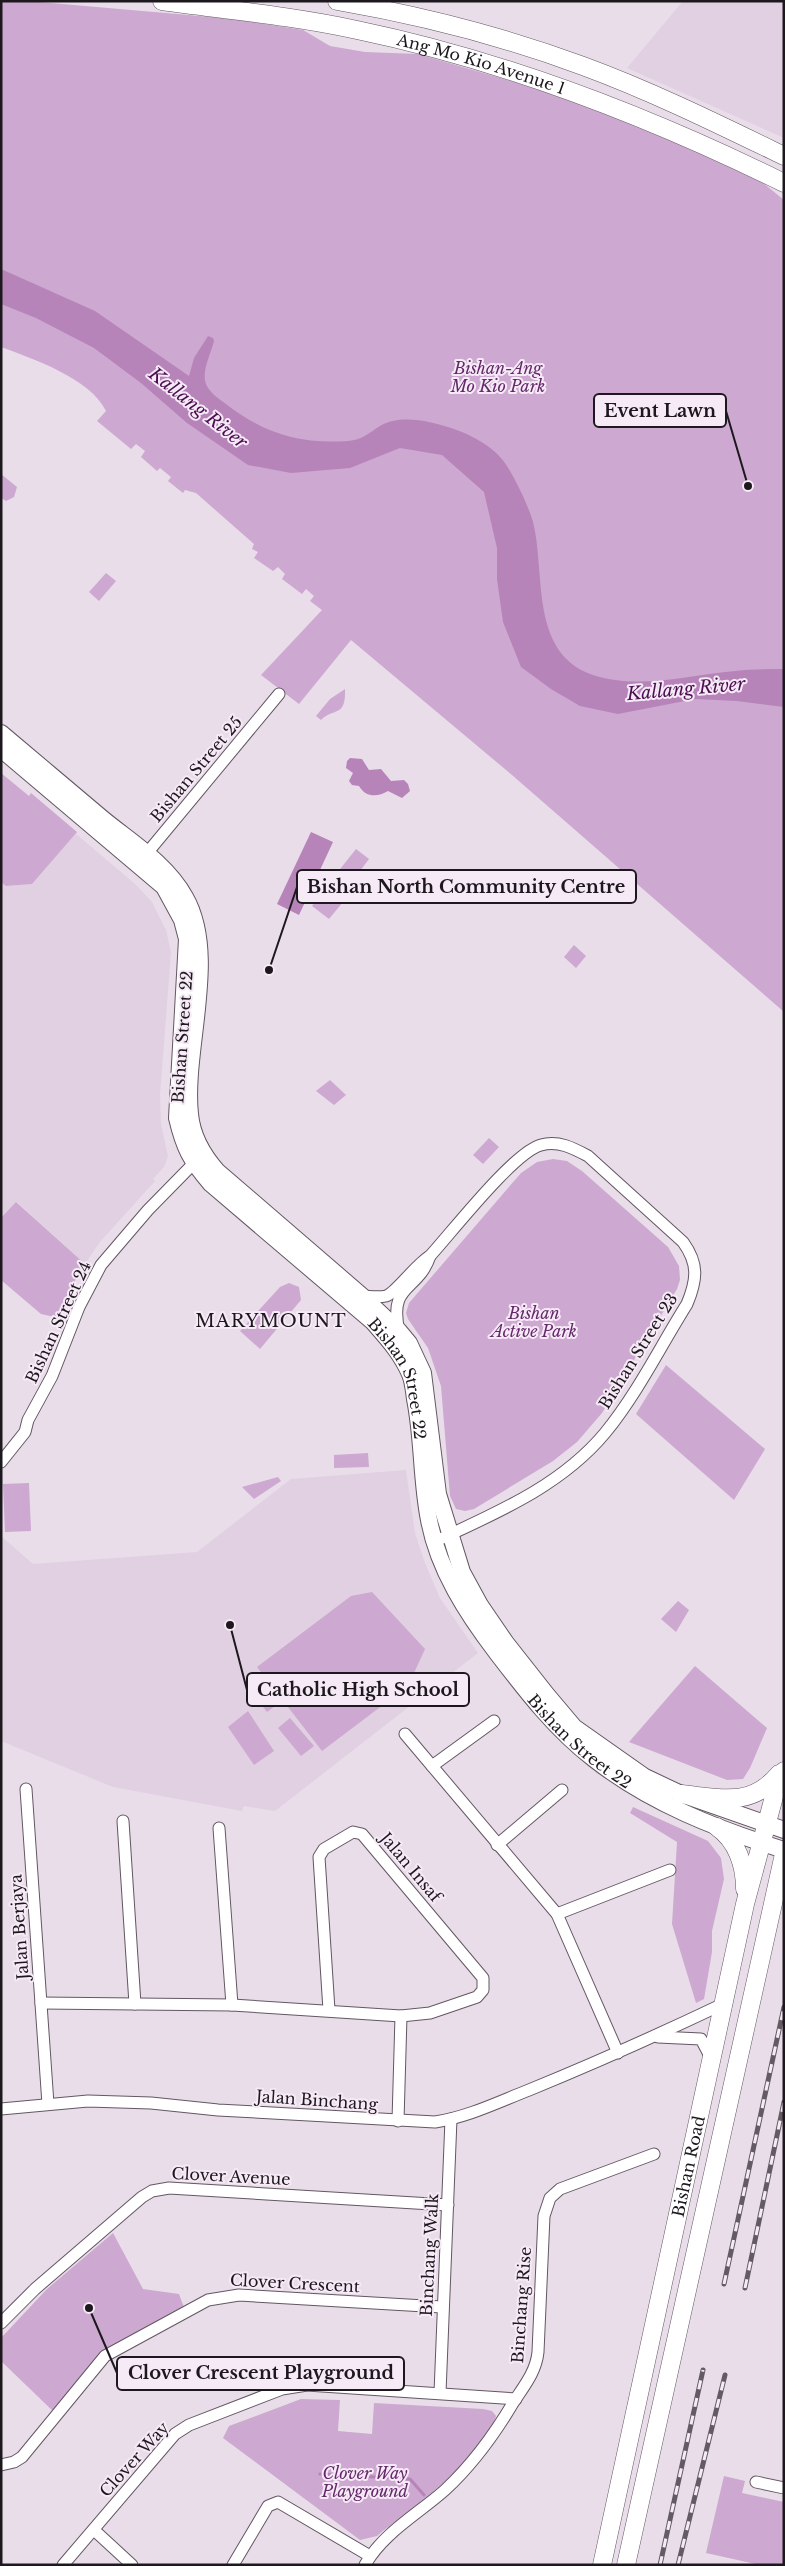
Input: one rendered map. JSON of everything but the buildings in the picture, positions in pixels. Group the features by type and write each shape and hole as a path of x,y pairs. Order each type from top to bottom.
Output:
{"main road":[{"name":"Ang Mo Kio Avenue 1","path":"162,1 310,20 410,42 473,59 570,90 649,121 784,183"},
{"name":"Ang Mo Kio Avenue 1","path":"337,1 449,27 582,65 725,127 784,156"},
{"name":"Bishan Street 22","path":"1,733 142,859 164,887 174,904 182,920 187,939 177,1118 184,1147 217,1171 362,1296 399,1330 409,1344 423,1373 442,1538 460,1601 486,1639 530,1697 594,1760 637,1788 680,1812 762,1844 784,1850"},
{"name":"Bishan Street 22","path":"1,748 142,859"},
{"name":"Bishan Street 22","path":"198,1159 211,1184 373,1322 391,1342 403,1360 411,1376 418,1413 423,1481 429,1521 442,1538 480,1606 506,1643 574,1727 645,1777 681,1794 784,1830"},
{"path":"681,1794 730,1799 752,1796 769,1786 784,1769"},
{"name":"Bishan Road","path":"602,2565 725,2004 745,1904 784,1769"},
{"path":"717,1827 724,1832 742,1860 745,1904"},
{"name":"Bishan Road","path":"626,2565 778,1900 784,1854"}],"street":[{"name":"Bishan Street 25","path":"142,859 279,694"},
{"name":"Bishan Street 23","path":"362,1296 377,1297 392,1293 418,1264 430,1256 521,1155 542,1144 555,1143 570,1146 588,1156 683,1242 690,1252 694,1265 695,1284 687,1304 605,1433 586,1454 548,1484 467,1528 442,1538"},
{"name":"Bishan Street 24","path":"1,1451 28,1420 47,1385 79,1307 101,1264 128,1231 198,1159"},
{"name":"Bishan Street 23","path":"399,1330 395,1314 398,1298 426,1268 430,1256"},
{"name":"Bishan Street 24","path":"1,1462 25,1432 28,1420"},
{"path":"432,1766 494,1721"},
{"path":"405,1734 557,1914 618,2053"},
{"name":"Jalan Berjaya","path":"26,1789 48,2104"},
{"path":"497,1845 562,1790"},
{"path":"123,1821 135,2004"},
{"path":"219,1828 232,2005"},
{"name":"Jalan Insaf","path":"329,2010 318,1865 324,1849 353,1832 362,1834 483,1978 484,1990 477,1997 430,2013 401,2016"},
{"path":"557,1914 670,1870"},
{"path":"41,2003 232,2005 401,2016 398,2121"},
{"name":"Jalan Binchang","path":"1,2109 88,2101 151,2103 218,2110 398,2121 435,2122 451,2120 656,2037 674,2025 725,2004"},
{"name":"Jalan Binchang","path":"656,2037 701,2039 712,2061"},
{"name":"Binchang Walk","path":"440,2392 451,2120"},
{"name":"Binchang Rise","path":"233,2565 268,2506 280,2502 368,2560 383,2540 419,2513 466,2470 486,2446 534,2371 537,2362 544,2216 550,2198 560,2189 654,2154"},
{"name":"Clover Avenue","path":"1,2323 35,2288 142,2197 157,2189 448,2204"},
{"name":"Clover Crescent","path":"1,2465 14,2462 22,2457 105,2356 216,2297 240,2295 442,2308"},
{"name":"Clover Way","path":"63,2565 169,2441 189,2425 293,2386 440,2392 516,2399"},
{"path":"756,2482 784,2488"},
{"path":"94,2530 132,2565"}],"shaded area":[{"path":"683,1 784,1 784,138 627,68"},
{"path":"75,833 135,884 152,902 166,930 171,952 160,1095 161,1124 168,1156 164,1167 153,1179 155,1181 99,1243 85,1264 17,1202 1,1218 1,882 7,886 32,884"},
{"path":"406,1470 415,1533 425,1563 440,1598 478,1653 275,1811 244,1806 242,1811 113,1787 1,1741 1,1536 33,1564 197,1552 291,1479"}],"green space":[{"name":"Bishan-Ang Mo Kio Park","path":"1,1 28,1 234,19 303,30 330,46 365,52 418,54 570,98 709,155 762,182 784,200 784,1012 512,775 351,640 299,704 261,675 322,610 310,601 314,596 306,589 302,594 282,579 285,574 278,567 273,571 254,558 258,552 252,549 254,544 196,493 185,490 183,493 168,481 171,477 160,468 157,471 141,457 145,451 136,444 131,449 97,421 106,411 98,399 87,389 60,371 1,347"},
{"path":"1,474 17,487 14,497 6,501 1,498"},
{"path":"106,573 116,581 99,601 89,592"},
{"path":"345,689 344,704 341,708 321,720 316,716 330,699"},
{"path":"1,773 29,796 31,793 77,832 32,884 6,886 1,882"},
{"path":"356,849 369,859 347,888 333,878"},
{"path":"325,888 343,902 329,919 312,906"},
{"path":"574,945 586,956 576,968 564,957"},
{"path":"330,1080 346,1095 334,1105 316,1091"},
{"path":"489,1138 499,1147 483,1164 473,1155"},
{"name":"Bishan Active Park","path":"553,1159 567,1161 582,1171 668,1247 679,1266 680,1280 677,1289 602,1413 577,1442 553,1461 474,1509 465,1511 456,1509 450,1496 441,1386 428,1348 406,1313 409,1303 521,1173 537,1162"},
{"path":"16,1202 85,1264 70,1289 59,1318 41,1314 1,1280 1,1218"},
{"path":"289,1283 299,1287 301,1300 260,1349 240,1331 280,1287"},
{"path":"666,1365 765,1449 734,1500 636,1414"},
{"path":"368,1453 369,1467 334,1468 334,1455"},
{"path":"278,1477 281,1481 254,1499 242,1487"},
{"path":"29,1483 31,1531 5,1532 3,1484"},
{"path":"372,1592 425,1649 408,1686 322,1751 257,1667 351,1596"},
{"path":"678,1601 689,1610 676,1632 661,1619"},
{"path":"695,1666 767,1728 750,1768 743,1779 727,1780 629,1742"},
{"path":"257,1674 279,1703 267,1712 244,1683"},
{"path":"248,1711 274,1751 254,1765 228,1727"},
{"path":"290,1718 314,1746 301,1756 278,1728"},
{"path":"633,1807 708,1841 721,1858 724,1879 712,1931 712,1952 704,1999 696,2003 672,1924 677,1842 630,1813"},
{"path":"113,2233 143,2289 179,2294 185,2310 105,2353 55,2413 1,2361 1,2338 47,2289"},
{"name":"Clover Way Playground","path":"301,2399 340,2400 338,2431 372,2434 374,2403 483,2409 492,2411 496,2416 489,2433 477,2449 445,2482 377,2536 360,2540 223,2438 229,2426"},
{"path":"724,2476 745,2481 742,2493 784,2502 784,2565 760,2565 706,2553"}],"water":[{"name":"Kallang River","path":"1,269 95,311 189,376 194,358 208,336 213,338 214,341 205,371 205,381 208,388 240,414 269,430 283,435 314,441 348,441 361,438 388,422 415,420 443,425 477,439 495,452 504,462 528,507 537,543 544,610 549,631 558,649 573,664 593,675 628,681 664,680 747,670 784,669 784,707 737,701 695,699 618,714 580,706 551,689 521,667 503,622 497,579 497,548 484,492 442,455 400,448 350,468 291,473 248,465 187,423 141,383 94,348 36,318 1,304"},
{"path":"350,758 362,759 369,770 381,769 391,781 404,780 408,784 410,791 402,798 388,791 376,795 365,793 359,786 352,785 349,781 353,773 346,768 347,761"},
{"path":"311,832 333,842 299,915 277,904"}],"waterway":[{"path":"320,2474 410,2479 424,2495"}],"railway":[{"path":"724,2284 784,2007"},
{"path":"745,2288 784,2102"},
{"path":"660,2565 703,2370"},
{"path":"678,2565 725,2375"}],"place":[{"name":"Event Lawn","path":"748,486"},
{"name":"Bishan North Community Centre","path":"269,970"},
{"name":"Catholic High School","path":"230,1625"},
{"name":"Clover Crescent Playground","path":"89,2308"}],"district":[{"name":"MARYMOUNT","path":"271,1321"}]}
